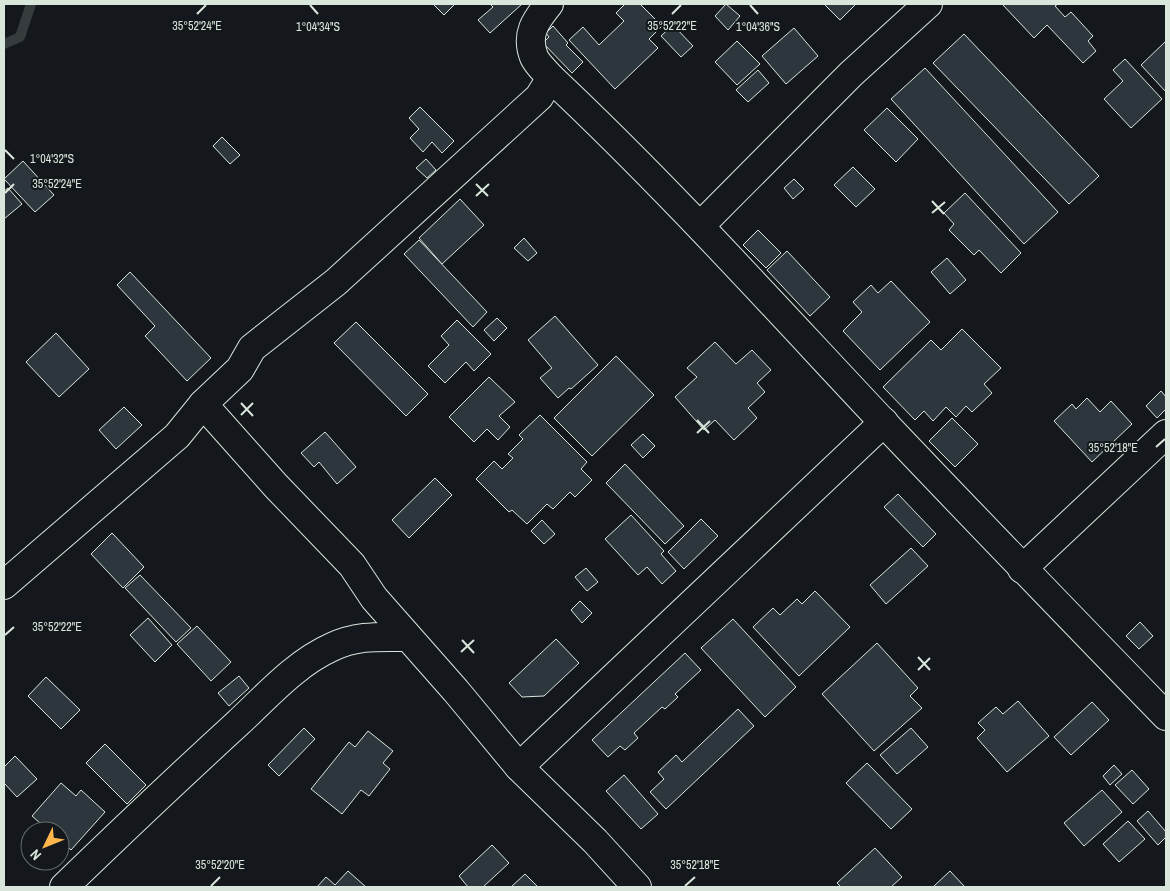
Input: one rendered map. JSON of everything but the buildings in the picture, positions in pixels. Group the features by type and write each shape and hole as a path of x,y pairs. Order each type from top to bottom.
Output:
{"street":[{"path":"549,4 530,32 534,57 551,78 613,137 700,226 1022,569 1166,716"},
{"path":"700,226 851,74 928,4"},
{"path":"4,585 177,436 203,404 240,369 252,348 336,282 539,97 551,78"},
{"path":"203,404 276,486 352,565 374,598 406,637 456,691 519,767 595,841 637,887"},
{"path":"519,767 884,422"},
{"path":"1022,569 1166,434"},
{"path":"64,887 218,741 286,679 310,660 330,647 364,636 406,637"}],"waterway":[{"path":"4,44 20,37 31,4"}]}
